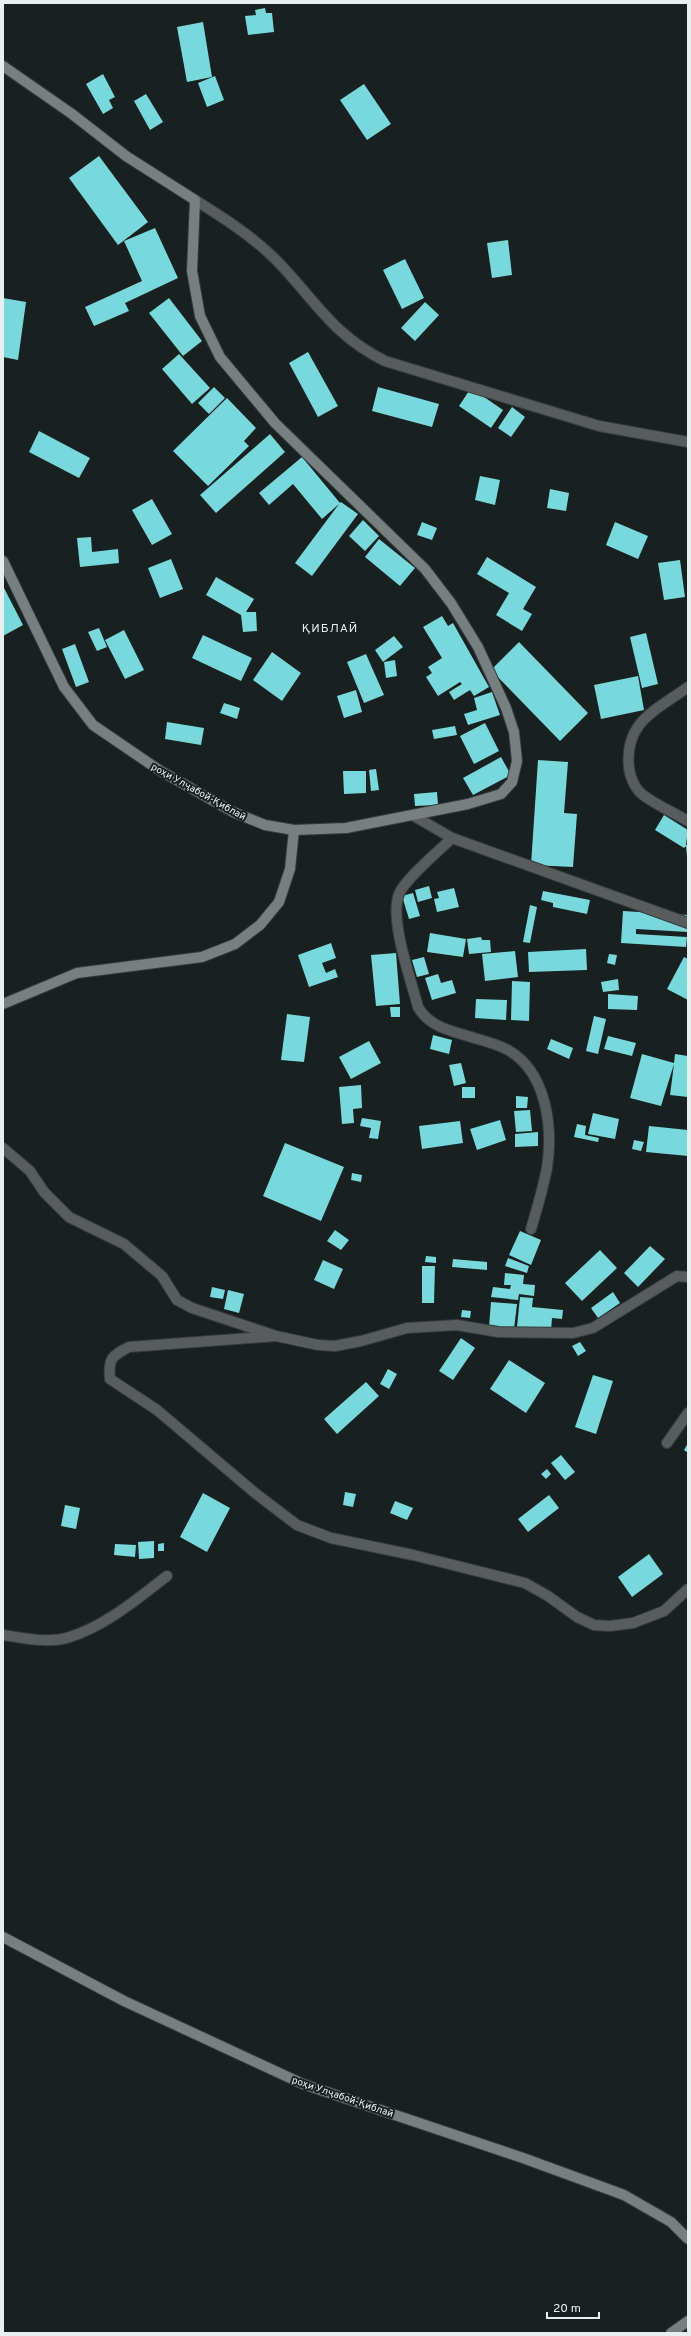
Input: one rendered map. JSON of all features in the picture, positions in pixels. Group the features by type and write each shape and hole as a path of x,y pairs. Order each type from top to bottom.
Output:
{"street":[{"path":"3,66 72,114 126,156 245,232 272,256 324,316 344,335 362,349 373,355 414,370 599,426 688,442"},
{"name":"роҳи Улҷабой-Қиблаӣ","path":"3,561 64,687 93,725 159,770 234,812 265,825 294,830 346,828 414,816 468,804 501,794 512,782 517,761 514,732 506,708 478,647 450,603 425,569 275,423 220,357 200,316 192,271 195,200"},
{"path":"688,688 639,723 632,735 628,754 630,777 641,794 688,821"},
{"path":"414,816 452,838 688,923"},
{"path":"3,1004 77,973 202,957 235,944 260,925 279,902 290,869 294,830"},
{"path":"452,838 399,893 396,907 397,925 418,1008 423,1017 434,1025 509,1050 534,1075 543,1096 549,1135 547,1167 532,1229"},
{"path":"3,1148 30,1171 44,1192 69,1217 124,1244 162,1276 177,1300 192,1308 276,1336 318,1345 335,1346 361,1341 407,1328 443,1325 457,1325 498,1332 573,1333 593,1328 677,1276 688,1276"},
{"path":"276,1336 129,1347 114,1355 108,1364 110,1379 157,1410 255,1493 297,1524 331,1538 413,1555 525,1583 548,1596 577,1617 594,1625 610,1626 633,1624 664,1611 688,1589"},
{"path":"667,1443 688,1413"},
{"path":"3,1635 40,1640 70,1638 115,1615 167,1576"},
{"name":"роҳи Улҷабой-Қиблаӣ","path":"3,1937 124,2001 303,2084 522,2158 624,2195 671,2222 688,2239"},
{"path":"671,2333 688,2321"}],"building":[{"path":"265,8 266,13 272,13 274,32 248,35 245,16 256,15 255,10"},
{"path":"203,22 212,77 187,82 177,27"},
{"path":"103,74 115,97 109,100 113,108 103,114 86,84"},
{"path":"215,76 224,100 207,107 198,83"},
{"path":"364,84 391,124 367,140 340,100"},
{"path":"146,94 163,122 150,130 134,101"},
{"path":"99,156 148,222 118,245 69,178"},
{"path":"155,228 178,278 125,303 129,311 94,326 85,307 142,281 124,241"},
{"path":"508,240 512,275 492,278 487,243"},
{"path":"405,259 424,298 402,309 383,270"},
{"path":"3,298 26,302 18,360 3,357"},
{"path":"169,298 202,341 183,356 149,313"},
{"path":"425,302 439,315 415,341 401,328"},
{"path":"308,352 338,406 318,417 289,363"},
{"path":"179,354 210,388 192,404 162,369"},
{"path":"214,387 225,398 209,414 198,403"},
{"path":"378,387 439,404 432,427 372,411"},
{"path":"471,388 503,410 491,428 459,406"},
{"path":"227,398 256,428 244,441 249,446 208,486 173,451"},
{"path":"512,407 525,417 511,437 498,428"},
{"path":"39,431 90,458 79,478 29,452"},
{"path":"270,434 285,452 216,513 200,495"},
{"path":"302,457 340,503 341,502 358,514 312,576 295,563 339,504 322,519 293,484 269,505 259,493"},
{"path":"480,476 500,480 495,505 475,500"},
{"path":"550,489 569,493 566,511 547,508"},
{"path":"152,499 172,534 152,545 132,510"},
{"path":"363,520 379,536 365,551 349,536"},
{"path":"422,522 437,528 432,540 417,535"},
{"path":"615,522 648,536 638,559 606,545"},
{"path":"91,537 92,552 118,549 119,563 80,567 77,538"},
{"path":"379,539 415,568 400,586 365,557"},
{"path":"487,557 536,587 523,609 532,614 522,631 496,615 509,593 477,574"},
{"path":"171,559 183,589 160,598 148,568"},
{"path":"680,560 685,597 664,600 658,563"},
{"path":"216,577 254,599 246,612 256,612 257,631 243,632 241,615 206,595"},
{"path":"3,586 23,625 3,636"},
{"path":"442,616 448,626 453,623 489,687 474,696 470,690 454,700 449,692 462,684 460,682 438,696 426,677 432,673 428,667 442,658 423,627"},
{"path":"99,628 107,647 97,651 88,632"},
{"path":"124,630 144,670 125,679 105,640"},
{"path":"646,633 658,684 642,688 630,637"},
{"path":"203,635 252,658 241,681 192,658"},
{"path":"394,636 403,647 383,662 375,650"},
{"path":"519,642 588,713 560,741 491,670"},
{"path":"75,644 89,682 76,687 62,649"},
{"path":"272,652 301,673 282,701 253,680"},
{"path":"366,654 384,695 364,703 347,662"},
{"path":"395,660 397,676 386,678 384,662"},
{"path":"638,676 644,710 601,719 594,685"},
{"path":"356,690 362,712 344,718 337,696"},
{"path":"492,692 500,715 468,725 464,714 477,710 474,698"},
{"path":"224,703 240,708 237,719 220,713"},
{"path":"167,722 204,728 201,745 165,739"},
{"path":"485,723 499,751 474,764 460,736"},
{"path":"455,726 457,735 434,739 432,730"},
{"path":"501,757 511,775 473,795 463,778"},
{"path":"538,760 568,762 564,813 577,814 573,867 531,865"},
{"path":"376,769 379,790 371,791 369,770"},
{"path":"343,771 366,771 366,793 344,794"},
{"path":"437,792 438,805 415,806 414,794"},
{"path":"664,815 688,830 686,845 688,845 688,867 686,846 684,848 655,830"},
{"path":"429,886 432,898 418,902 415,890"},
{"path":"454,888 459,907 437,912 434,899 439,898 437,892"},
{"path":"543,891 590,900 587,914 553,907 553,903 541,900"},
{"path":"413,893 420,916 409,919 402,896"},
{"path":"530,905 537,907 530,943 523,942"},
{"path":"623,911 688,915 688,932 636,929 636,934 687,937 686,947 621,943"},
{"path":"430,933 466,939 463,957 427,952"},
{"path":"481,937 482,940 490,940 491,952 469,954 467,939"},
{"path":"331,943 336,958 322,963 326,973 335,969 338,977 309,987 298,955"},
{"path":"586,949 587,970 529,972 528,952"},
{"path":"515,951 518,977 485,981 482,954"},
{"path":"396,953 400,1004 376,1006 371,955"},
{"path":"609,954 617,955 615,965 607,963"},
{"path":"424,957 429,974 417,977 412,960"},
{"path":"684,957 688,959 688,1000 667,989"},
{"path":"438,974 441,983 452,980 456,993 432,1000 425,978"},
{"path":"618,979 619,990 603,992 601,982"},
{"path":"512,981 530,982 529,1021 511,1020"},
{"path":"608,994 638,996 637,1010 608,1009"},
{"path":"476,999 507,1000 506,1020 475,1018"},
{"path":"390,1007 400,1007 400,1017 391,1017"},
{"path":"287,1014 310,1017 304,1062 281,1060"},
{"path":"594,1016 606,1019 598,1054 586,1051"},
{"path":"433,1035 452,1040 449,1054 430,1049"},
{"path":"608,1036 636,1043 632,1056 604,1049"},
{"path":"551,1039 573,1048 569,1059 547,1049"},
{"path":"369,1041 381,1063 351,1079 339,1057"},
{"path":"642,1054 674,1063 675,1054 688,1056 688,1097 670,1095 674,1064 661,1106 630,1098"},
{"path":"461,1063 466,1083 454,1086 449,1065"},
{"path":"361,1085 362,1108 353,1109 354,1123 342,1124 339,1087"},
{"path":"462,1087 475,1087 475,1098 462,1098"},
{"path":"516,1096 528,1097 527,1108 516,1108"},
{"path":"530,1110 532,1131 516,1132 514,1111"},
{"path":"593,1113 619,1119 615,1139 588,1134"},
{"path":"362,1118 381,1121 378,1139 369,1138 371,1128 360,1126"},
{"path":"500,1120 506,1140 477,1150 470,1129"},
{"path":"460,1121 463,1143 422,1149 419,1126"},
{"path":"577,1124 586,1126 585,1135 599,1138 598,1142 574,1137"},
{"path":"649,1126 688,1130 688,1156 646,1152"},
{"path":"538,1132 538,1146 515,1147 515,1134"},
{"path":"634,1140 644,1142 641,1151 632,1149"},
{"path":"285,1143 344,1167 321,1221 263,1196"},
{"path":"352,1173 362,1175 361,1182 351,1180"},
{"path":"335,1230 349,1240 341,1250 327,1241"},
{"path":"520,1231 541,1240 531,1265 509,1255"},
{"path":"650,1246 665,1259 638,1287 624,1273"},
{"path":"600,1250 617,1268 582,1301 565,1283"},
{"path":"426,1256 436,1257 436,1263 425,1262"},
{"path":"508,1258 529,1266 527,1273 505,1266"},
{"path":"453,1259 487,1262 487,1270 452,1267"},
{"path":"323,1260 343,1269 334,1289 314,1280"},
{"path":"422,1266 435,1266 434,1303 422,1303"},
{"path":"505,1273 524,1275 523,1284 535,1285 534,1296 519,1294 518,1300 491,1297 493,1287 510,1289 511,1285 504,1285"},
{"path":"212,1287 225,1290 223,1299 210,1297"},
{"path":"228,1290 244,1294 239,1313 224,1309"},
{"path":"613,1292 620,1303 598,1318 591,1308"},
{"path":"520,1297 533,1298 532,1307 563,1310 562,1319 552,1318 551,1331 517,1327"},
{"path":"491,1302 517,1304 514,1329 489,1327"},
{"path":"462,1310 471,1311 470,1318 461,1317"},
{"path":"461,1338 475,1348 453,1380 439,1371"},
{"path":"580,1342 586,1351 578,1356 572,1346"},
{"path":"509,1360 545,1383 526,1413 490,1389"},
{"path":"388,1369 397,1374 389,1389 380,1384"},
{"path":"593,1375 613,1381 596,1434 575,1427"},
{"path":"366,1382 379,1396 337,1434 324,1419"},
{"path":"688,1443 688,1453 684,1450"},
{"path":"561,1455 575,1472 565,1480 551,1463"},
{"path":"547,1469 551,1474 546,1479 541,1474"},
{"path":"345,1492 356,1494 353,1507 343,1505"},
{"path":"203,1493 230,1508 207,1552 180,1537"},
{"path":"549,1495 559,1508 528,1532 518,1519"},
{"path":"395,1501 413,1508 407,1520 390,1513"},
{"path":"65,1505 80,1508 76,1529 61,1526"},
{"path":"154,1541 154,1558 139,1559 138,1542"},
{"path":"164,1543 164,1551 158,1551 158,1544"},
{"path":"115,1544 136,1545 135,1557 114,1555"},
{"path":"649,1554 663,1574 632,1597 618,1577"}],"district":[{"name":"ҚИБЛАӢ","path":"330,628"}]}
